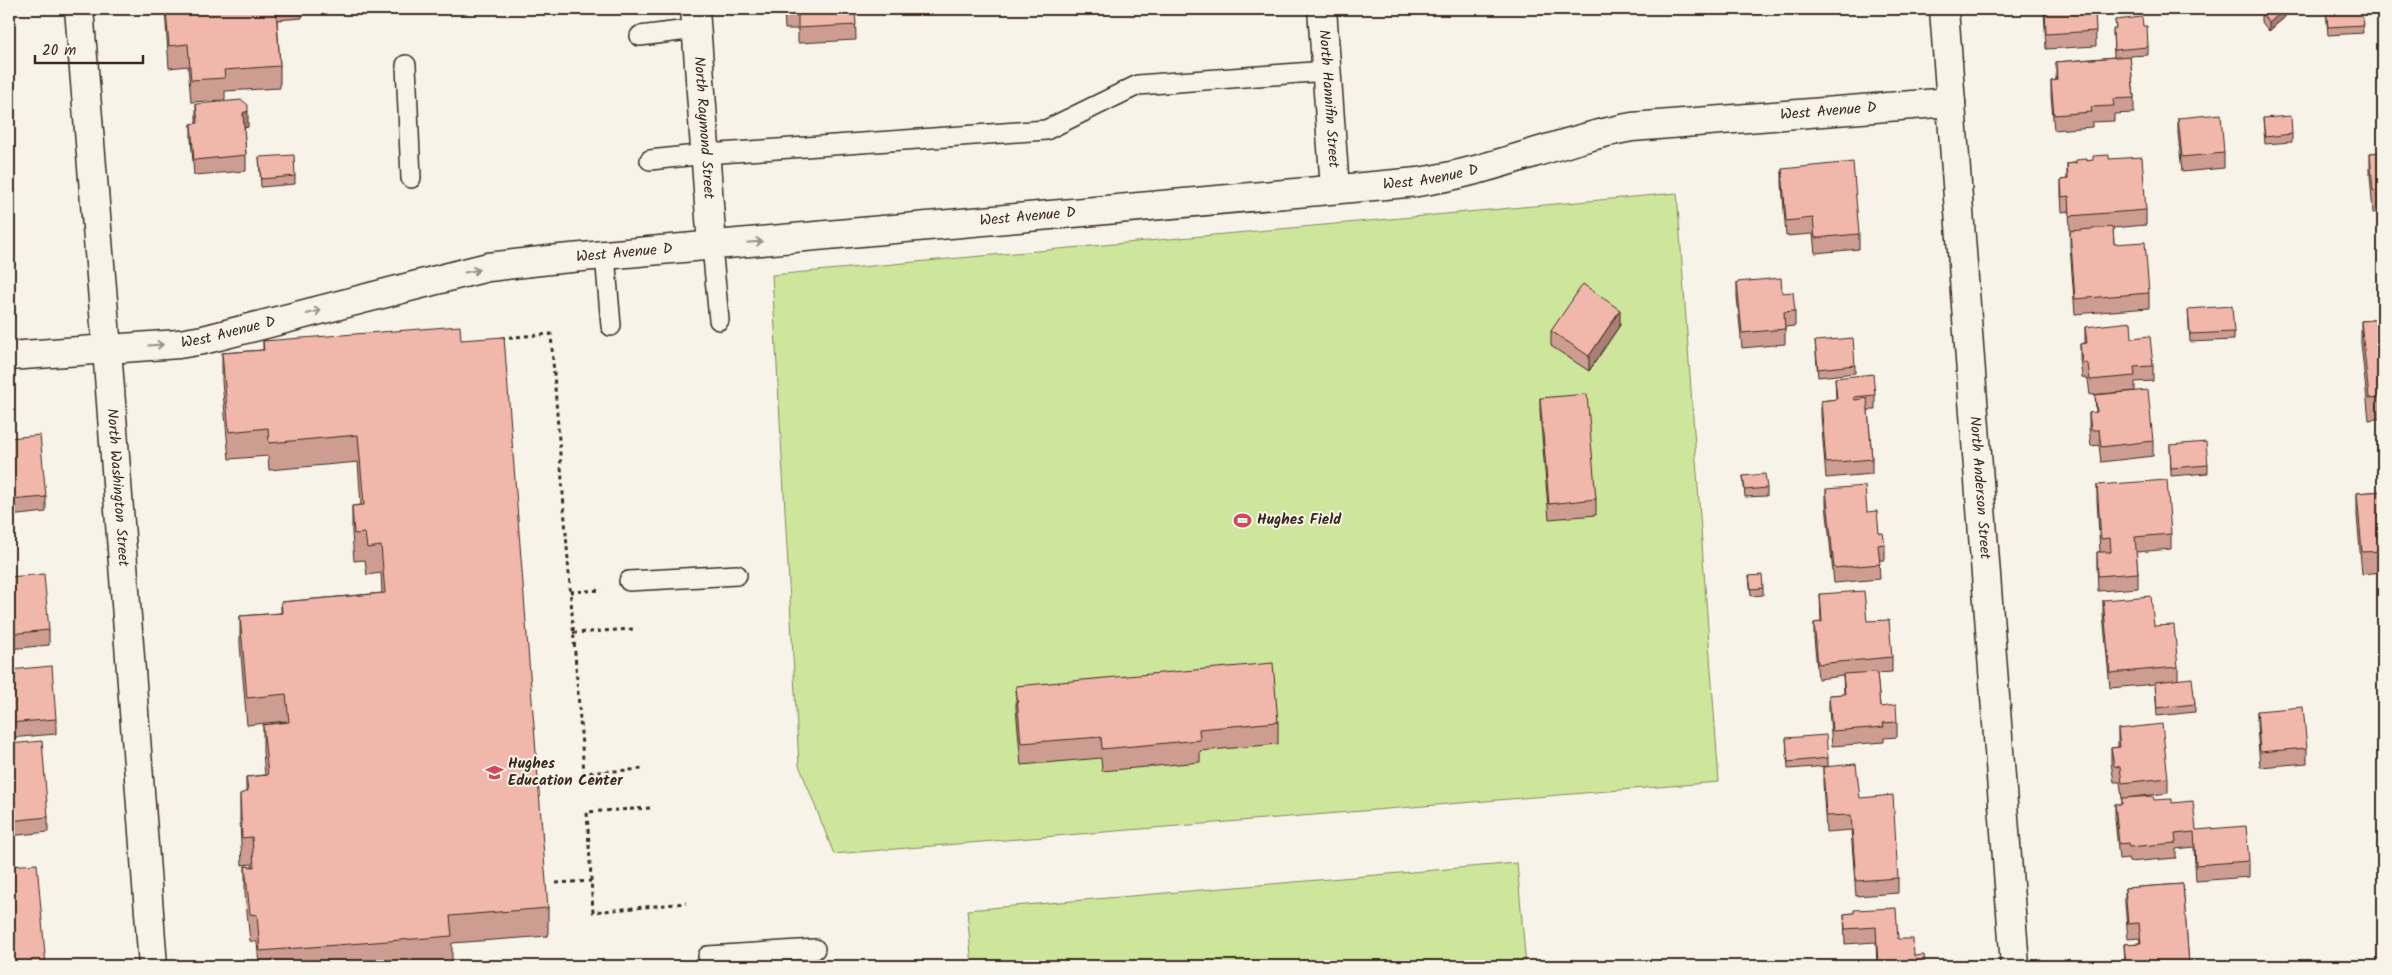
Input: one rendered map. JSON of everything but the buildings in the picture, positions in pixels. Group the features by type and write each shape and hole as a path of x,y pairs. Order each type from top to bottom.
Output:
{"street":[{"name":"North Washington Street","path":"79,9 107,349 153,966"},
{"name":"North Hannifin Street","path":"1322,9 1335,189"},
{"name":"North Anderson Street","path":"1944,9 2015,966"},
{"name":"North Raymond Street","path":"696,19 712,246"},
{"name":"West Avenue D","path":"9,356 203,340 488,268 606,255 1418,182 1466,174 1584,136 1632,127 1951,102"}],"lane":[{"path":"640,36 696,19"},
{"path":"406,65 411,178"},
{"path":"650,160 706,154 1046,130 1138,85 1326,71"},
{"path":"712,246 718,320"},
{"path":"606,255 611,326"},
{"path":"630,581 737,575"},
{"path":"708,956 815,949"}],"path":[{"path":"491,339 551,334 584,774 643,770"},
{"path":"574,633 633,630"},
{"path":"650,808 587,812 593,912 686,903"},
{"path":"556,883 592,881"}],"green space":[{"name":"Hughes Field","path":"1677,193 1719,782 834,854 799,765 772,275"},
{"path":"1517,863 1526,966 972,966 967,910"}],"place":[{"name":"Hughes Field","path":"1243,520"},
{"name":"Hughes Education Center","path":"494,773"}]}
